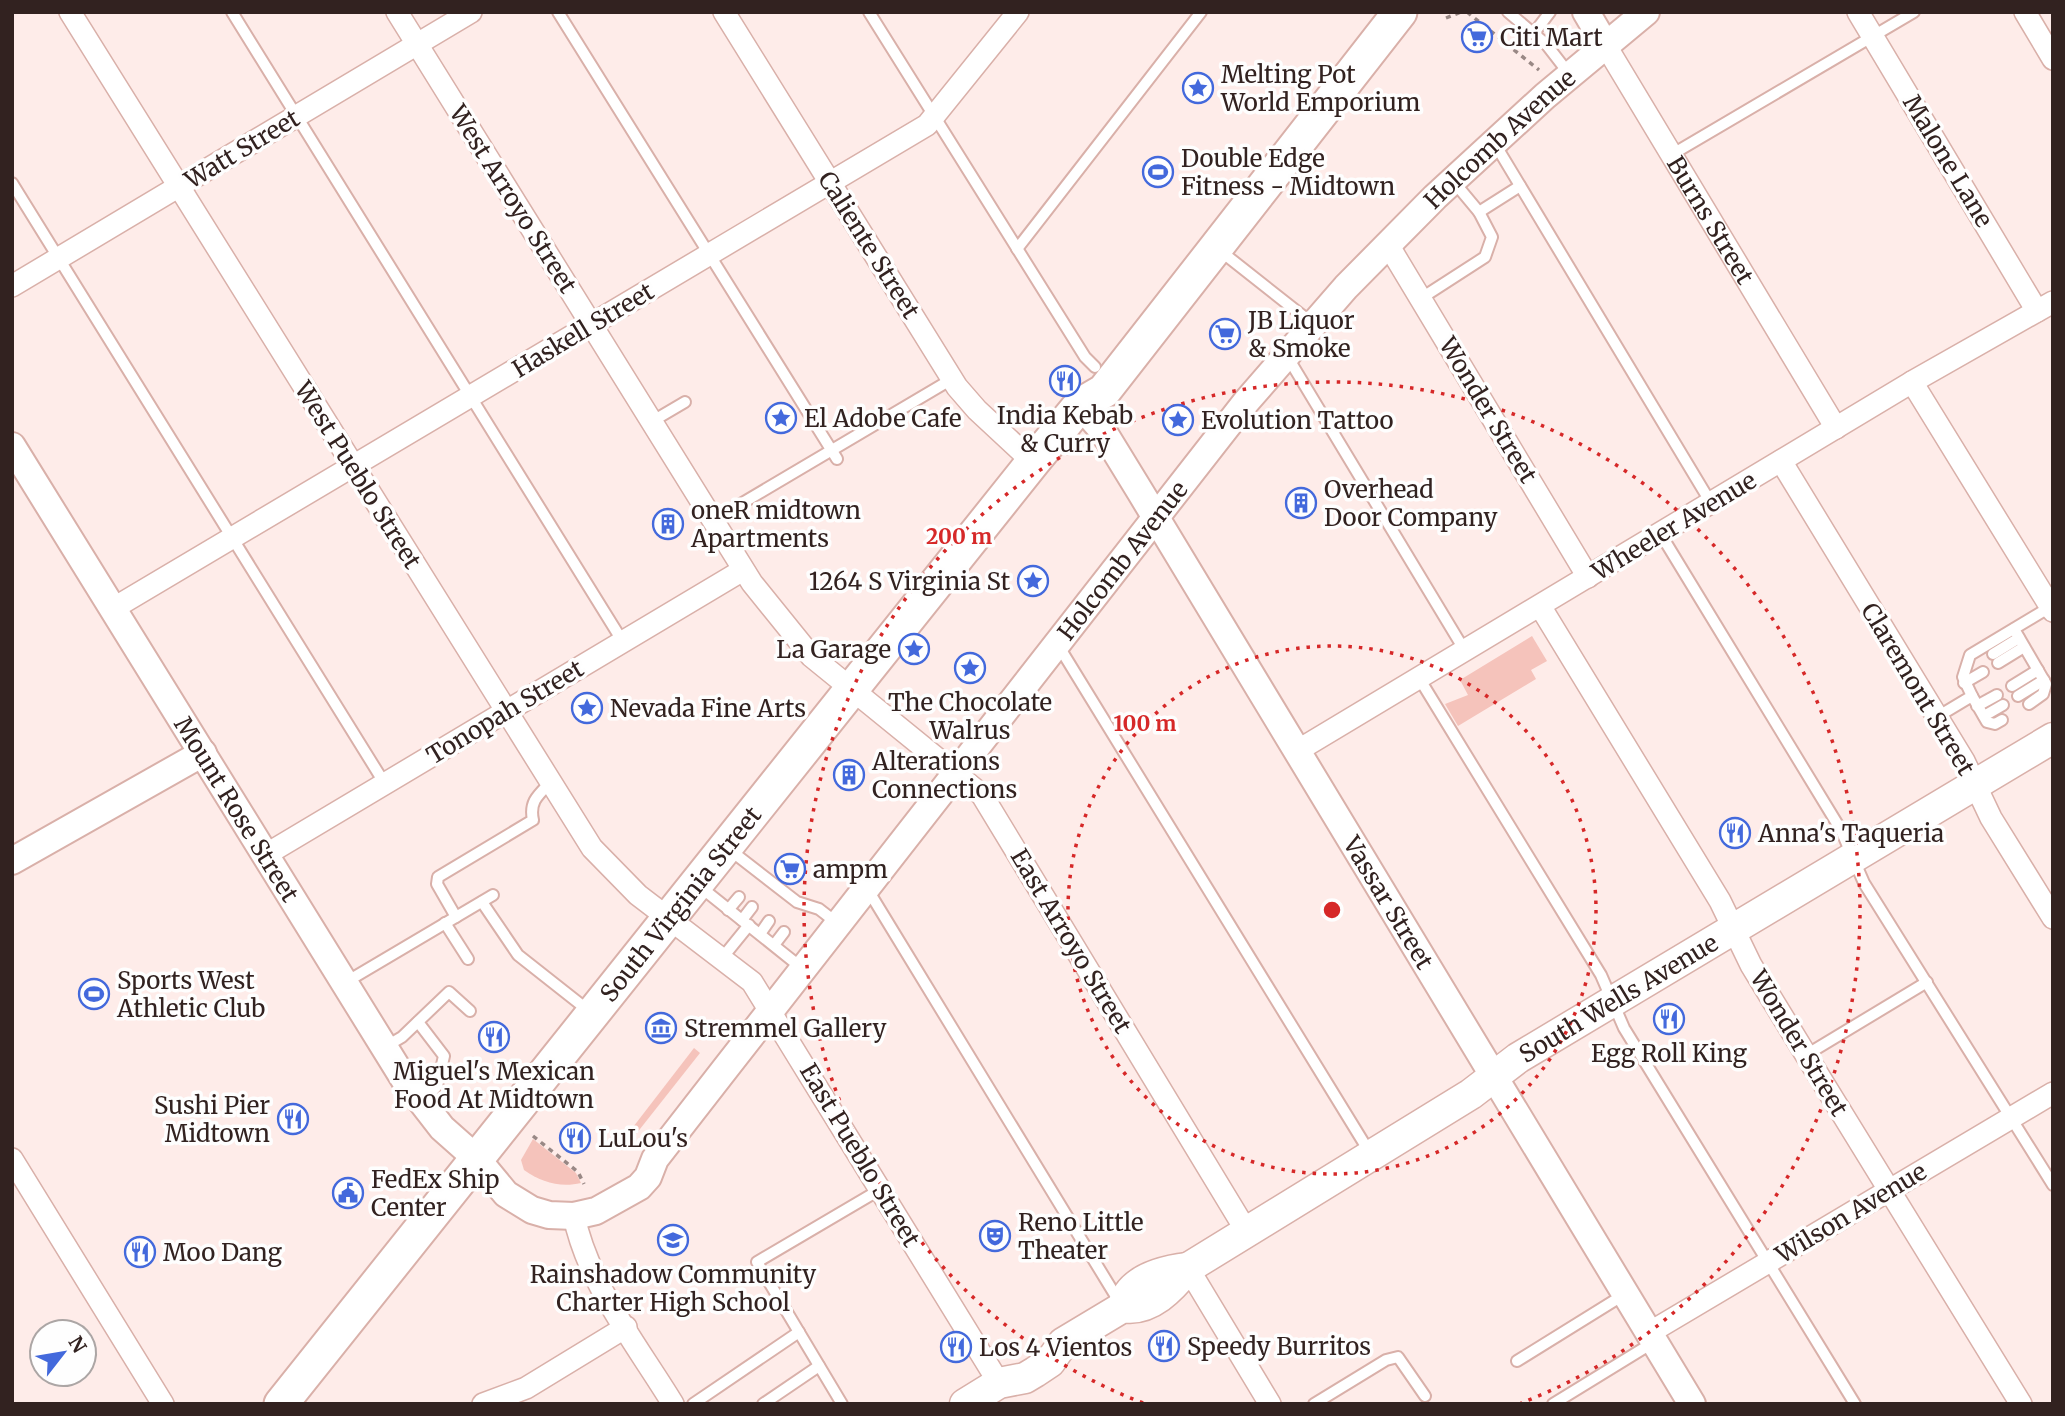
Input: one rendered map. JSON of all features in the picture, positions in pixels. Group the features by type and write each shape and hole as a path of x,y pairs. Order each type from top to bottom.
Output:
{"main road":[{"name":"South Virginia Street","path":"1080,405 1081,389 1095,367 1377,12"},
{"name":"South Virginia Street","path":"281,1404 1033,462 1080,405 1104,391 1400,12"},
{"name":"South Wells Avenue","path":"965,1404 999,1383 1025,1378 1035,1372 1050,1362 1063,1343 1123,1307 1135,1309 1166,1292 1188,1268 1372,1156 1612,1002 2053,738"}],"street":[{"name":"West Pueblo Street","path":"70,12 550,783 607,867 668,918"},
{"name":"West Arroyo Street","path":"397,12 743,570 789,632 851,688"},
{"name":"Watt Street","path":"12,286 471,12"},
{"name":"Caliente Street","path":"724,12 951,379 977,410 1033,462"},
{"name":"Haskell Street","path":"114,608 936,118 1018,12"},
{"name":"Burns Street","path":"1586,12 1836,428"},
{"name":"Holcomb Avenue","path":"477,1159 506,1194 517,1202 549,1215 574,1216 596,1211 639,1187 648,1177 655,1159 1155,518 1286,355 1387,243 1452,180 1570,75 1646,12"},
{"name":"Malone Lane","path":"1858,12 2045,306"},
{"path":"2025,12 2053,58"},
{"name":"Wonder Street","path":"1387,243 1588,577"},
{"name":"Wheeler Avenue","path":"1297,751 1912,382 2045,306"},
{"path":"1912,382 2052,609"},
{"name":"Vassar Street","path":"1080,405 1103,431 1692,1404"},
{"name":"Mount Rose Street","path":"12,446 385,1047 442,1128 477,1159"},
{"name":"Claremont Street","path":"1781,461 1937,717 1991,818 2053,918"},
{"name":"Tonopah Street","path":"267,854 743,570"},
{"name":"Wonder Street","path":"1540,606 1720,901 1806,1055 2021,1404"},
{"name":"East Arroyo Street","path":"851,688 982,795 1247,1232"},
{"path":"13,859 203,753"},
{"name":"East Pueblo Street","path":"668,918 750,979 772,1009 999,1383"},
{"name":"Wilson Avenue","path":"1651,1338 1768,1262 2053,1093"},
{"path":"12,1158 19,1183 163,1404"},
{"name":"Holcomb Avenue","path":"477,1159 534,1193 570,1200 607,1188 636,1167 655,1159"},
{"path":"574,1216 586,1256 673,1404"},
{"path":"1188,1268 1270,1404"},
{"path":"495,1401 526,1388 626,1327"}],"lane":[{"path":"232,12 623,642"},
{"path":"558,12 837,460"},
{"path":"869,12 1084,357 1095,367"},
{"path":"1017,249 1201,12"},
{"path":"1508,12 1534,33 1570,75"},
{"path":"1534,33 1550,12"},
{"path":"1671,155 1914,12"},
{"path":"1494,142 1711,503"},
{"path":"1420,299 1485,257 1492,237 1479,212 1452,180"},
{"path":"12,183 385,784"},
{"path":"1479,212 1520,186"},
{"path":"1216,247 1313,324"},
{"path":"1286,355 1465,651"},
{"path":"712,520 951,379"},
{"path":"652,422 685,402"},
{"path":"1660,533 1841,830 1864,883 2053,1185"},
{"path":"1996,658 2052,609"},
{"path":"2001,719 1990,724 1964,682 1965,669 1974,652 2019,638"},
{"path":"2019,638 2041,675 2046,689 2029,704"},
{"path":"1058,643 1372,1156"},
{"path":"1964,682 1980,667 1965,669"},
{"path":"2015,691 2041,675"},
{"path":"1419,678 1601,975 1624,1028 1855,1404"},
{"path":"1937,717 2000,700"},
{"path":"456,917 437,884 438,877 533,820 531,810 536,797 550,783"},
{"path":"725,846 785,901 819,909 838,924"},
{"path":"696,883 803,969"},
{"path":"866,888 1123,1307"},
{"path":"346,982 493,895"},
{"path":"729,910 739,897"},
{"path":"482,902 518,955 592,1014"},
{"path":"797,916 805,905"},
{"path":"723,957 752,907"},
{"path":"760,934 769,921"},
{"path":"446,923 468,959"},
{"path":"774,945 784,932"},
{"path":"1806,1055 1927,982"},
{"path":"385,1047 418,1022 449,992 470,1011"},
{"path":"418,1022 444,1056 437,1086 422,1102"},
{"path":"842,1404 757,1262 881,1189"},
{"path":"1517,1361 1625,1294"},
{"path":"693,1404 799,1332"},
{"path":"1553,1404 1651,1338"},
{"path":"1314,1404 1386,1360 1398,1357 1425,1396"},
{"path":"763,1404 819,1366"}],"path":[{"path":"1446,18 1461,12"},
{"path":"1467,12 1539,70"},
{"path":"533,1136 578,1172 583,1184"}],"shaded area":[{"path":"1532,636 1547,661 1531,670 1536,679 1458,726 1445,704 1468,695 1460,680"},
{"path":"694,1048 700,1053 625,1148 620,1144"},
{"path":"533,1139 576,1173 581,1183 551,1183 524,1170 521,1160"}],"place":[{"name":"Citi Mart","path":"1477,37"},
{"name":"Melting Pot World Emporium","path":"1198,88"},
{"name":"Double Edge Fitness - Midtown","path":"1158,172"},
{"name":"JB Liquor & Smoke","path":"1225,334"},
{"name":"India Kebab & Curry","path":"1065,381"},
{"name":"El Adobe Cafe","path":"781,418"},
{"name":"Evolution Tattoo","path":"1178,420"},
{"name":"Overhead Door Company","path":"1301,503"},
{"name":"oneR midtown Apartments","path":"668,524"},
{"name":"1264 S Virginia St","path":"1033,581"},
{"name":"La Garage","path":"914,649"},
{"name":"The Chocolate Walrus","path":"970,668"},
{"name":"Nevada Fine Arts","path":"587,708"},
{"name":"Alterations Connections","path":"849,775"},
{"name":"Anna's Taqueria","path":"1735,833"},
{"name":"ampm","path":"790,869"},
{"name":"Sports West Athletic Club","path":"94,994"},
{"name":"Egg Roll King","path":"1669,1019"},
{"name":"Stremmel Gallery","path":"661,1028"},
{"name":"Miguel's Mexican Food At Midtown","path":"494,1037"},
{"name":"Sushi Pier Midtown","path":"293,1119"},
{"name":"LuLou's","path":"575,1138"},
{"name":"FedEx Ship Center","path":"348,1193"},
{"name":"Reno Little Theater","path":"995,1236"},
{"name":"Rainshadow Community Charter High School","path":"673,1240"},
{"name":"Moo Dang","path":"140,1252"},
{"name":"Speedy Burritos","path":"1164,1346"},
{"name":"Los 4 Vientos","path":"956,1347"}]}
